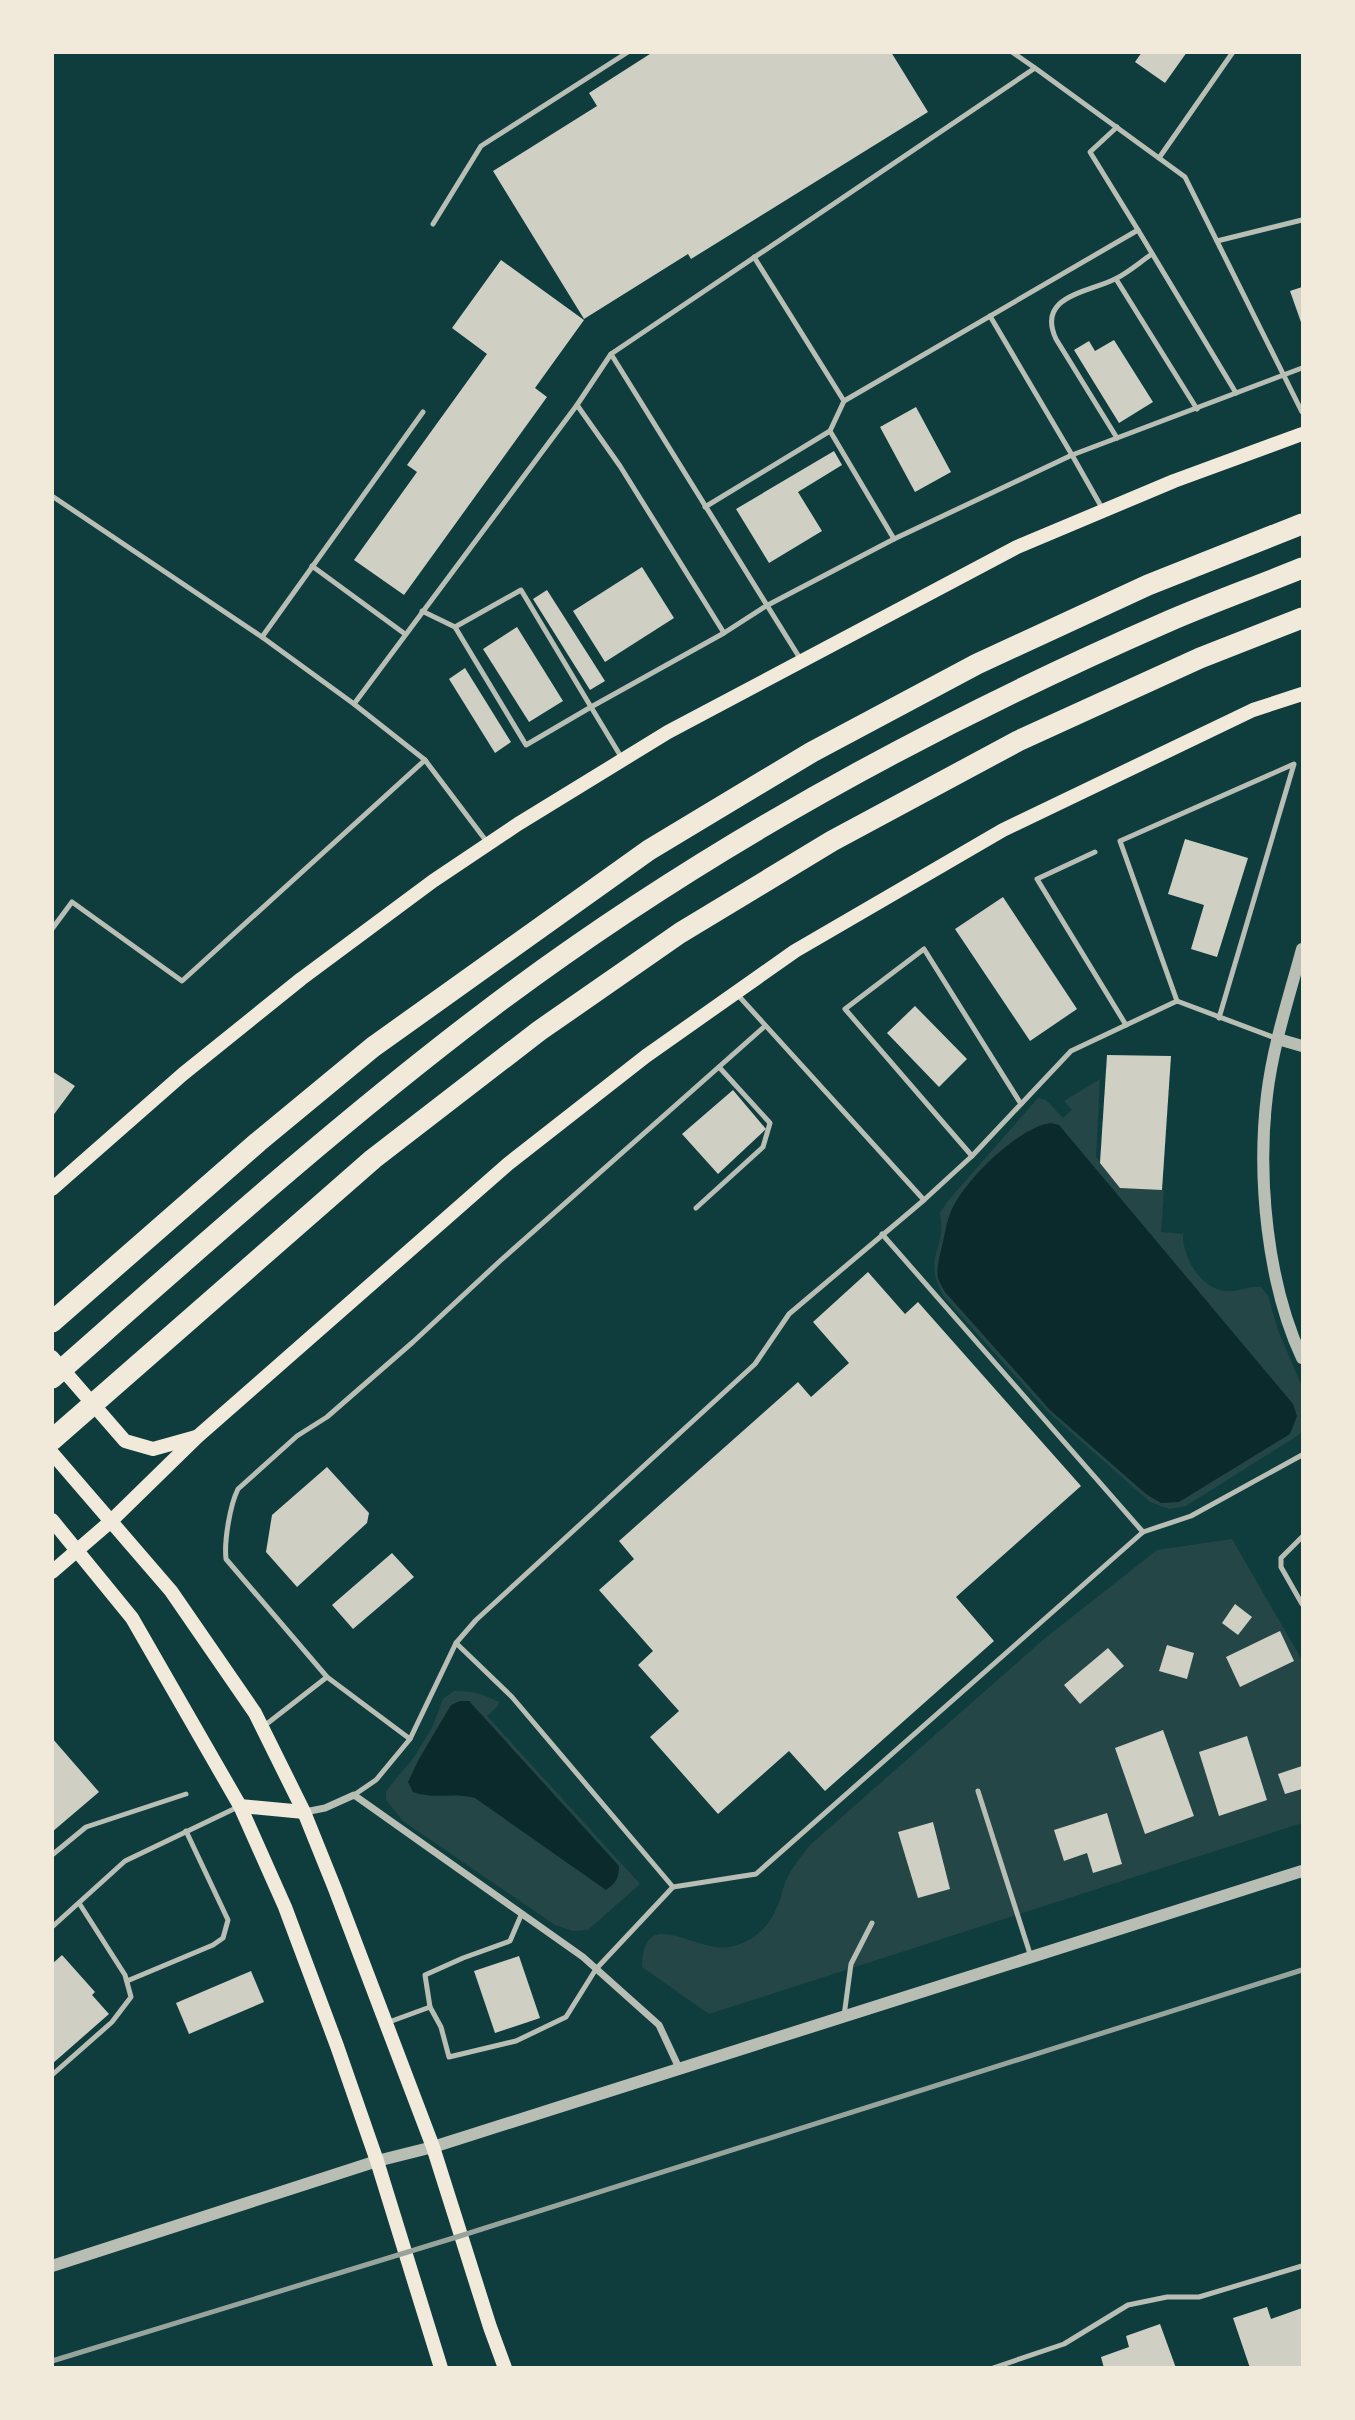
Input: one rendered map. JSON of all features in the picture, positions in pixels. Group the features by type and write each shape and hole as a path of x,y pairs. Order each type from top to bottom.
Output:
{"highway":[{"path":"52,1322 258,1142 373,1047 660,843 822,746 977,664 1149,586 1303,524"},
{"path":"52,1378 351,1117 486,1011 667,887 757,831 875,764 1013,694 1171,620 1303,568"},
{"path":"52,1440 373,1159 540,1031 680,933 832,841 1018,741 1200,658 1296,621"}],"main road":[{"path":"54,1185 183,1074 301,979 433,881 668,732 1017,547 1174,481 1303,434"},
{"path":"52,1573 110,1522 197,1437 508,1164 646,1056 795,951 1003,831 1253,710 1301,695"},
{"path":"52,1357 125,1441 153,1449 197,1437"},
{"path":"52,1453 171,1591 255,1713 304,1812 386,2023 433,2147 505,2368"},
{"path":"52,1520 132,1618 240,1806 285,1907 377,2161 441,2368"},
{"path":"240,1806 304,1812"}],"street":[{"path":"1303,949 1278,1039 1267,1094 1264,1145 1267,1213 1280,1293 1293,1337 1303,1358"},
{"path":"1278,1039 1303,1046"},
{"path":"304,1812 325,1808 354,1795 522,1913 596,1969 659,2025 680,2068"},
{"path":"52,2266 377,2161 433,2147 1303,1871"}],"lane":[{"path":"433,224 481,146 628,52"},
{"path":"1012,52 1185,177 1303,412"},
{"path":"1158,158 1233,52"},
{"path":"354,704 577,405 611,354 1035,68"},
{"path":"1117,127 1090,152 1236,393"},
{"path":"1217,241 1303,220"},
{"path":"705,507 830,431 844,401 1138,230"},
{"path":"1117,438 1055,339 1050,328 1050,318 1058,305 1076,294 1116,279 1152,254"},
{"path":"754,257 844,401"},
{"path":"1116,279 1196,408"},
{"path":"990,316 1103,511"},
{"path":"611,354 801,660"},
{"path":"422,611 455,627 526,745 724,634 766,606 894,539 1072,455 1303,368"},
{"path":"577,405 620,467 724,634"},
{"path":"262,637 423,412"},
{"path":"830,431 894,539"},
{"path":"52,496 262,637 425,760 489,844"},
{"path":"312,566 405,634"},
{"path":"455,627 521,590 623,760"},
{"path":"52,929 72,902 182,981 425,760"},
{"path":"1177,1001 1120,841 1294,764 1219,1018"},
{"path":"1095,852 1037,879 1126,1026"},
{"path":"972,1156 845,1009 924,949 1021,1104"},
{"path":"736,993 923,1200"},
{"path":"354,1795 376,1780 410,1739 456,1643 476,1620 755,1364 789,1314 972,1156 1071,1051 1177,1001 1278,1039"},
{"path":"410,1739 327,1677 226,1559 225,1550 234,1497 238,1489 298,1436 327,1417 376,1375 765,1026"},
{"path":"696,1208 763,1147 770,1123 719,1067"},
{"path":"882,1234 1143,1532"},
{"path":"522,1913 510,1941 425,1975 430,2007 441,2027 449,2057 516,2041 566,2017 596,1969 673,1887 756,1874 1143,1532 1191,1516 1303,1455"},
{"path":"1303,1537 1281,1558 1281,1567 1303,1604"},
{"path":"456,1643 512,1697 673,1887"},
{"path":"262,1728 327,1677"},
{"path":"978,1791 1031,1957"},
{"path":"52,1855 86,1827 186,1794"},
{"path":"52,1927 125,1861 240,1806"},
{"path":"127,1981 213,1945 223,1938 228,1920 186,1831"},
{"path":"52,2075 112,2022 131,1997 127,1981 79,1903"},
{"path":"844,2016 851,1964 872,1923"},
{"path":"386,2023 430,2007"},
{"path":"993,2368 1064,2344 1128,2305 1167,2297 1199,2297 1303,2266"}],"shaded area":[{"path":"1100,1079 1096,1157 1121,1186 1164,1190 1161,1232 1183,1234 1190,1262 1209,1285 1228,1291 1261,1287 1268,1296 1278,1330 1302,1387 1300,1434 1186,1506 1169,1509 1150,1502 1047,1411 944,1297 935,1272 940,1213 947,1202 1038,1098 1046,1100 1063,1118 1072,1110 1064,1101"},
{"path":"1051,1123 1059,1125 1293,1404 1297,1416 1290,1434 1179,1502 1161,1503 1146,1494 1050,1410 945,1292 939,1280 939,1262 947,1222 956,1201 978,1173 1007,1145 1038,1127"},
{"path":"1232,1539 1302,1660 1302,1823 709,2014 642,1967 645,1948 651,1938 661,1934 715,1947 729,1947 752,1938 774,1915 788,1876 810,1845 1044,1639 1157,1550"},
{"path":"454,1691 478,1694 499,1702 487,1716 640,1884 588,1930 573,1931 555,1925 403,1821 386,1800 386,1791 414,1757 432,1728 443,1699"},
{"path":"469,1701 619,1866 618,1877 606,1890 475,1798 413,1792 408,1782 419,1759 451,1705"}],"building":[{"path":"653,52 891,52 928,112 691,259 688,254 584,319 493,171 597,106 589,93"},
{"path":"1142,52 1187,52 1165,83 1135,62"},
{"path":"501,260 584,320 535,388 547,397 404,595 354,560 417,472 407,465 487,354 452,328"},
{"path":"1302,287 1302,325 1290,291"},
{"path":"1114,340 1153,402 1119,423 1074,350 1089,341 1095,351"},
{"path":"916,407 951,472 915,492 880,427"},
{"path":"834,451 842,465 798,492 822,531 769,563 736,509"},
{"path":"642,567 674,618 605,662 573,611"},
{"path":"547,590 605,681 590,690 533,599"},
{"path":"517,627 563,701 529,722 483,649"},
{"path":"465,668 511,742 495,753 449,679"},
{"path":"1185,839 1248,858 1217,957 1191,949 1204,905 1168,894"},
{"path":"1003,897 1077,1009 1030,1041 955,929"},
{"path":"915,1006 967,1059 939,1087 887,1033"},
{"path":"1107,1055 1171,1056 1162,1190 1120,1188 1100,1163"},
{"path":"52,1071 75,1086 52,1117"},
{"path":"733,1090 766,1129 718,1174 682,1134"},
{"path":"868,1272 905,1314 918,1302 1081,1486 956,1597 994,1641 825,1791 789,1751 718,1814 650,1737 679,1711 638,1665 653,1651 599,1590 634,1559 619,1541 798,1382 811,1397 849,1363 813,1322"},
{"path":"327,1467 369,1513 367,1523 297,1587 266,1552 272,1515"},
{"path":"392,1553 414,1577 353,1629 332,1605"},
{"path":"1235,1604 1252,1617 1238,1635 1222,1623"},
{"path":"1280,1631 1294,1661 1240,1687 1226,1657"},
{"path":"1167,1645 1194,1653 1187,1679 1159,1671"},
{"path":"1108,1648 1124,1666 1080,1704 1064,1685"},
{"path":"1163,1730 1194,1816 1145,1834 1115,1748"},
{"path":"1247,1736 1267,1800 1219,1816 1199,1752"},
{"path":"52,1738 99,1792 52,1832"},
{"path":"1302,1766 1302,1789 1285,1794 1278,1774"},
{"path":"1107,1813 1122,1864 1093,1873 1087,1853 1064,1861 1054,1830"},
{"path":"933,1822 950,1889 918,1898 898,1832"},
{"path":"62,1955 95,1992 92,1995 109,2014 52,2064 52,1964"},
{"path":"519,1956 540,2018 495,2033 474,1971"},
{"path":"251,1971 264,2002 189,2034 176,2003"},
{"path":"1267,2307 1271,2319 1302,2308 1302,2368 1250,2368 1233,2318"},
{"path":"1160,2324 1176,2368 1104,2368 1101,2357 1129,2347 1126,2336"}],"railway":[{"path":"52,2361 460,2236 1302,1970"}]}
